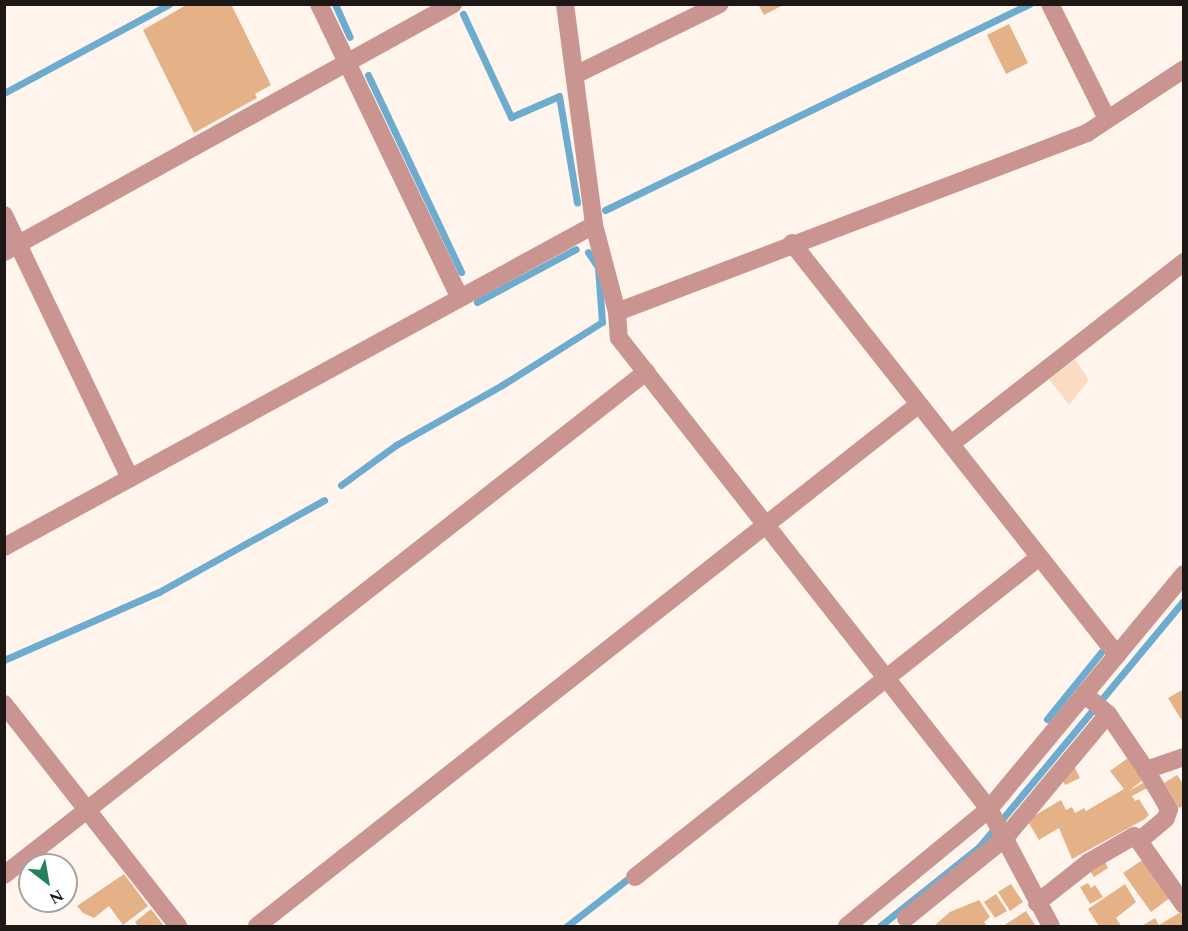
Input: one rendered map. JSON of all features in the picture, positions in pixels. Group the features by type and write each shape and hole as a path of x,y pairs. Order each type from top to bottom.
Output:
{"street":[{"path":"319,4 460,298"},
{"path":"11,248 453,4"},
{"path":"565,4 594,225 617,312 619,338 991,812 1051,927"},
{"path":"575,75 720,4"},
{"path":"1050,4 1107,119"},
{"path":"617,312 792,243 1087,133 1184,69"},
{"path":"4,215 11,248 130,478"},
{"path":"4,547 594,225"},
{"path":"792,243 1038,558 1117,655"},
{"path":"951,444 1184,262"},
{"path":"4,875 646,372"},
{"path":"257,927 918,405"},
{"path":"635,877 1038,558"},
{"path":"847,927 991,812 1184,574"},
{"path":"1086,696 1107,713 1146,770 1169,809 1167,818 1139,842"},
{"path":"4,704 178,927"},
{"path":"906,918 1004,836 1107,713"},
{"path":"1146,770 1184,757"},
{"path":"1037,903 1089,862 1134,836 1184,905"}],"shaded area":[{"path":"1075,359 1089,380 1069,405 1049,379"}],"building":[{"path":"188,4 231,4 271,85 255,94 257,98 194,133 143,30"},
{"path":"758,4 785,4 764,15"},
{"path":"1009,24 1028,63 1006,74 987,35"},
{"path":"1184,689 1184,724 1168,698"},
{"path":"1128,758 1144,779 1129,791 1143,783 1147,788 1132,796 1135,801 1139,799 1149,815 1145,819 1072,859 1059,828 1039,840 1027,820 1061,800 1066,810 1072,807 1075,813 1084,808 1086,811 1124,789 1110,771"},
{"path":"1073,764 1080,778 1065,785 1062,778"},
{"path":"1177,775 1184,785 1184,806 1179,808 1164,783"},
{"path":"1103,858 1108,868 1094,877 1087,867"},
{"path":"1144,859 1171,897 1151,912 1123,873"},
{"path":"124,874 148,906 123,925 109,906 94,918 83,913 78,905"},
{"path":"1088,883 1091,888 1095,885 1103,897 1090,904 1080,887"},
{"path":"1011,884 1023,902 1010,911 998,892"},
{"path":"1125,884 1136,902 1116,918 1121,926 1099,926 1088,909"},
{"path":"996,894 1007,911 995,918 984,902"},
{"path":"979,900 990,917 984,922 987,926 935,925 950,912"},
{"path":"151,909 164,926 138,926 135,922"},
{"path":"1026,911 1036,926 1003,926"},
{"path":"1181,912 1184,926 1142,926 1155,918 1159,925"}],"waterway":[{"path":"4,93 169,4"},
{"path":"335,4 350,37"},
{"path":"605,210 1030,4"},
{"path":"463,14 511,117 559,96 577,202"},
{"path":"368,75 461,272"},
{"path":"477,302 576,249"},
{"path":"341,485 396,445 502,385 602,322 598,267 588,252"},
{"path":"4,660 159,592 324,500"},
{"path":"880,926 979,847 1184,600"},
{"path":"1047,719 1102,651"},
{"path":"567,926 626,880"}]}
